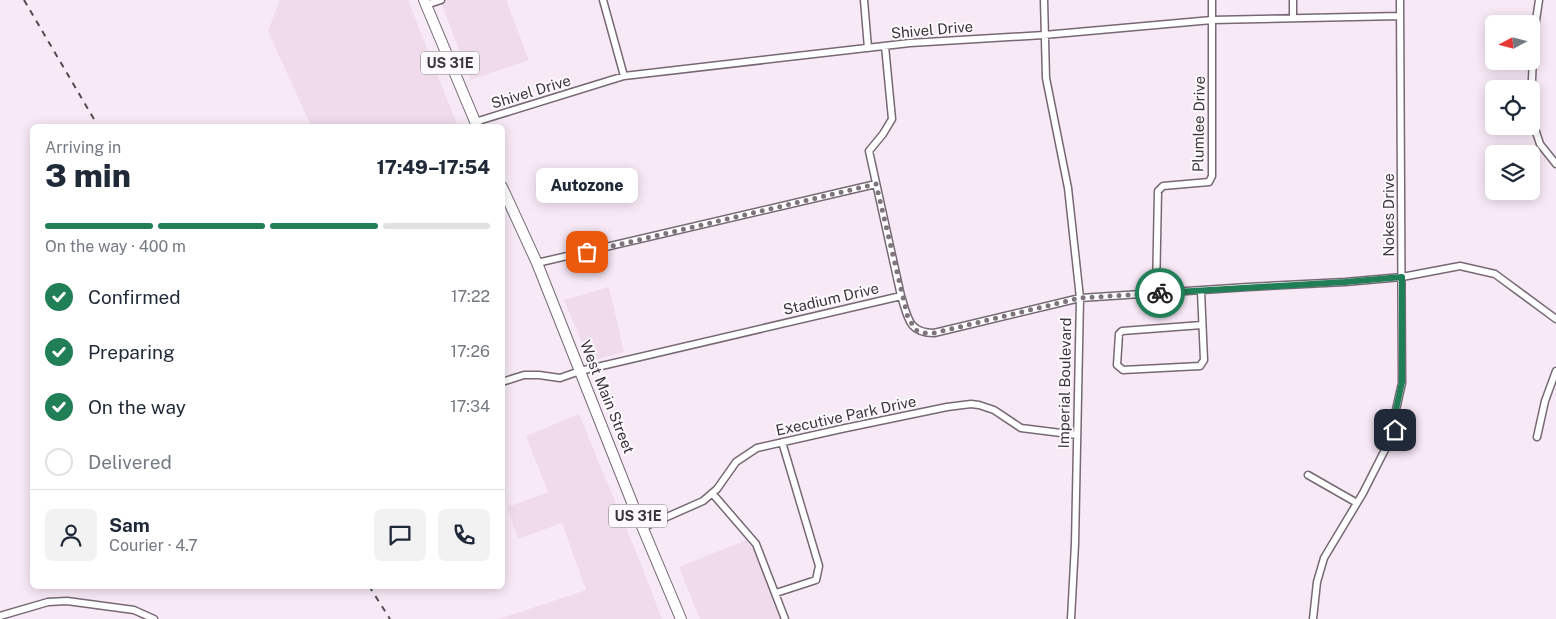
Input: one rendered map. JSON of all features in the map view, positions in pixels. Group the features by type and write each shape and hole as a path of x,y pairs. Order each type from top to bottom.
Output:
{"main road":[{"name":"US 31E","path":"425,2 476,124"},
{"name":"West Main Street","path":"505,195 537,263 642,528 681,619"}],"street":[{"path":"425,2 441,0"},
{"path":"603,0 624,76"},
{"path":"864,0 868,48"},
{"name":"Imperial Boulevard","path":"1044,0 1046,78 1068,188 1080,298 1075,544 1071,619"},
{"name":"Plumlee Drive","path":"1156,293 1158,190 1163,186 1209,182 1212,176 1212,0"},
{"path":"1293,0 1293,18"},
{"name":"Nokes Drive","path":"1314,619 1317,582 1324,558 1357,503 1395,430 1395,414 1402,382 1400,0"},
{"path":"1532,80 1534,34 1539,0"},
{"name":"Shivel Drive","path":"476,124 624,76 910,43 1212,20 1400,16"},
{"path":"885,46 892,119 869,151 902,296"},
{"path":"1537,135 1540,144 1556,164"},
{"path":"537,263 876,184"},
{"name":"Stadium Drive","path":"505,381 524,375 560,378 580,371 902,296 912,326 917,331 934,333 1080,298 1402,277 1460,266 1495,274 1556,319"},
{"path":"1201,291 1204,360 1200,366 1123,370 1117,365 1120,334 1122,331 1202,325"},
{"path":"1537,436 1545,401 1556,371"},
{"name":"Executive Park Drive","path":"642,528 703,501 717,489 736,462 757,448 782,442 965,404 979,405 994,410 1021,428 1077,435"},
{"path":"776,593 816,580 819,566 782,442"},
{"path":"1308,475 1357,503"},
{"path":"712,493 756,544 785,619"},
{"path":"0,616 48,602 66,601 134,610 154,619"}],"shaded area":[{"path":"280,0 408,0 457,124 310,124 268,31"},
{"path":"440,0 506,0 529,60 471,80"},
{"path":"609,287 624,352 590,361 564,300"},
{"path":"579,414 662,619 499,619 586,590 562,523 518,539 507,507 548,492 526,436"},
{"path":"746,540 755,552 782,619 700,619 679,567"}],"railway":[{"path":"24,0 97,124"},
{"path":"371,589 390,619"}],"way so far":[{"path":"587,252 876,184 908,318 917,331 934,333 1080,298 1160,293"}],"place":[{"name":"Autozone","path":"587,252"}],"route":[{"path":"1160,293 1402,277 1402,382 1395,414 1395,430"}]}
